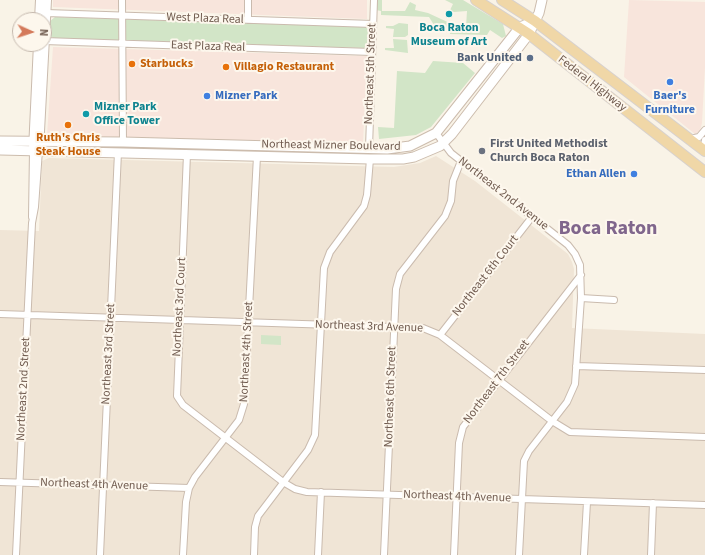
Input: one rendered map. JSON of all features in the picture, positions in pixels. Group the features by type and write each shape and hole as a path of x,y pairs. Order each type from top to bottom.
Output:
{"main road":[{"name":"Federal Highway","path":"476,0 520,27 705,172"},
{"name":"Federal Highway","path":"502,0 534,21 705,151"},
{"path":"534,21 539,13 542,0"},
{"name":"Northeast Mizner Boulevard","path":"0,150 36,146 122,142 387,149 410,146 436,132 520,27 534,21"},
{"name":"Northeast Mizner Boulevard","path":"0,141 36,146 118,152 403,160 423,154 444,143 528,34 534,21"},
{"path":"473,87 482,95"},
{"path":"187,154 210,147 212,144"},
{"path":"237,155 250,151 265,150 275,146"},
{"path":"674,148 691,152 705,151"}],"street":[{"name":"Northeast 2nd Street","path":"40,0 41,12"},
{"name":"Northeast 2nd Street","path":"43,12 47,0"},
{"path":"122,0 122,142"},
{"path":"248,0 248,20"},
{"name":"Northeast 5th Street","path":"369,148 374,0"},
{"name":"West Plaza Real","path":"52,17 122,16 373,24"},
{"name":"East Plaza Real","path":"52,42 372,52"},
{"name":"Northeast 2nd Street","path":"16,555 41,52"},
{"path":"690,139 699,137 705,130"},
{"name":"Northeast 2nd Avenue","path":"436,132 451,153 461,162 572,250 578,259 581,275 581,298 573,390 529,451 524,461 518,555"},
{"path":"705,140 705,151"},
{"name":"Northeast 3rd Street","path":"100,555 118,152"},
{"name":"Northeast 3rd Court","path":"187,154 177,396 183,405 226,437"},
{"name":"Northeast 4th Street","path":"183,555 186,502 189,488 195,477 238,420 244,404 257,156"},
{"path":"254,555 255,527 258,516 308,450 315,435 325,262 330,252 364,206 367,195 370,159"},
{"name":"Northeast 6th Street","path":"384,555 396,289 400,274 445,216 451,201 453,181 461,162"},
{"name":"Northeast 6th Court","path":"440,335 532,217"},
{"name":"Northeast 7th Street","path":"454,555 461,432 466,422 498,379 581,275"},
{"path":"581,298 614,300"},
{"name":"Northeast 3rd Avenue","path":"0,314 321,326 423,328 440,335 552,421 570,432 705,437"},
{"path":"576,366 705,370"},
{"name":"Northeast 4th Avenue","path":"226,437 283,482 301,491 705,505"},
{"name":"Northeast 4th Avenue","path":"0,482 189,488"},
{"path":"318,555 321,492"},
{"path":"584,555 587,502"},
{"path":"651,555 653,503"}],"shaded area":[{"path":"53,0 367,0 367,19 53,7"},
{"path":"629,0 705,2 705,67 702,123 700,131 695,134 624,77"},
{"name":"Mizner Park","path":"53,47 367,56 363,144 47,135"},
{"path":"436,156 475,181 568,254 574,269 572,328 705,334 705,555 0,555 0,230 39,231 42,161 49,158 394,167 420,163"}],"green space":[{"path":"376,0 382,0 382,11 405,11 410,2 416,5 415,10 428,13 454,25 454,27 466,27 467,11 454,12 450,10 453,4 445,0 463,0 503,24 506,36 502,38 490,30 487,35 450,34 450,29 442,25 434,25 429,17 381,15 381,11 376,10"},
{"path":"55,17 366,27 370,32 370,42 364,48 55,39 52,37 52,20"},
{"path":"399,23 408,24 408,35 405,37 393,37 394,29 386,28 386,26 393,26"},
{"path":"393,39 407,40 408,53 385,50 385,48 394,48"},
{"path":"433,61 463,63 475,73 431,127 416,135 379,139 378,127 394,128 397,71 425,73"},
{"path":"261,335 281,336 281,345 261,344"}],"place":[{"name":"Boca Raton Museum of Art","path":"449,14"},
{"name":"Bank United","path":"530,58"},
{"name":"Starbucks","path":"132,64"},
{"name":"Villagio Restaurant","path":"226,67"},
{"name":"Baer's Furniture","path":"670,82"},
{"name":"Mizner Park","path":"207,96"},
{"name":"Mizner Park Office Tower","path":"86,114"},
{"name":"Ruth's Chris Steak House","path":"68,125"},
{"name":"First United Methodist Church Boca Raton","path":"482,151"},
{"name":"Ethan Allen","path":"634,174"}],"district":[{"name":"Boca Raton","path":"608,230"}]}
